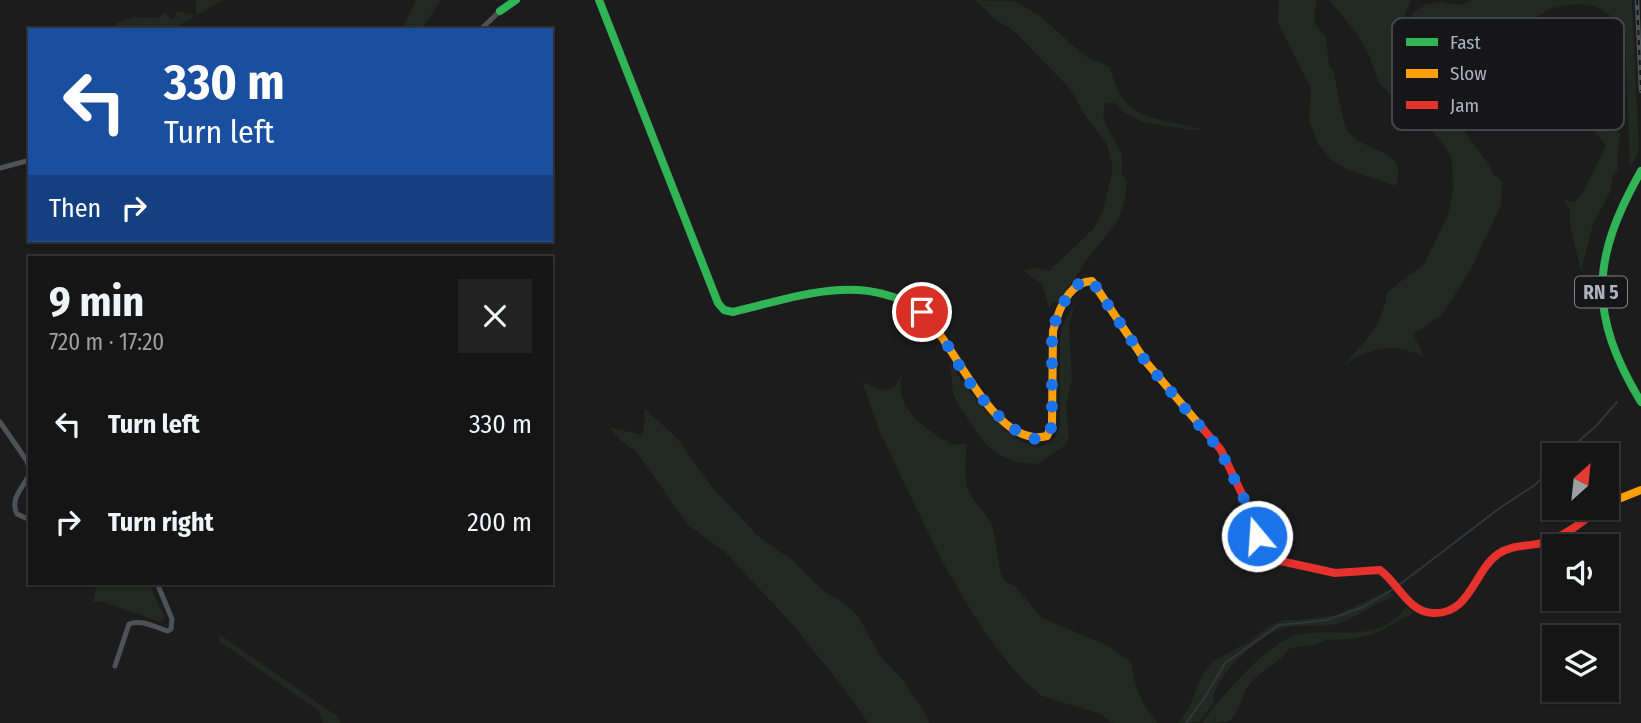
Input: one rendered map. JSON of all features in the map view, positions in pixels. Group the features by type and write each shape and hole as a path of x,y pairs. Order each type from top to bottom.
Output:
{"street":[{"path":"482,28 509,0"},
{"path":"499,11 516,0"},
{"path":"599,0 720,307 733,312 837,289 880,291 899,298 932,321 969,381 991,407 1020,434 1035,440 1047,436 1052,425 1052,331 1056,317 1078,283 1089,280 1095,283 1146,362 1220,450 1252,515 1263,550 1276,560 1348,574 1380,570 1392,579 1401,593 1417,608 1432,613 1449,612 1462,604 1489,562 1498,554 1516,547 1544,542 1563,534 1583,520"},
{"path":"0,168 28,161"},
{"name":"RN 5","path":"1641,170 1617,212 1610,233 1603,262 1601,291 1604,323 1612,348 1626,380 1641,402"},
{"path":"0,422 28,465"},
{"path":"28,475 13,505 17,514 28,519"},
{"path":"1619,499 1641,490"},
{"path":"115,666 132,622 168,631 171,629 172,620 158,585"}],"shaded area":[{"path":"196,0 224,0 196,16"},
{"path":"416,0 441,0 422,28 403,28"},
{"path":"975,0 1014,1 1039,15 1085,56 1110,67 1116,85 1132,108 1155,119 1202,129 1142,121 1128,115 1115,103 1106,103 1104,117 1120,150 1121,174 1127,180 1125,198 1119,219 1083,265 1059,303 1053,302 1049,308 1042,284 1022,270 1037,268 1049,271 1093,229 1103,211 1113,168 1107,145 1084,114 1072,91 1013,30 996,20"},
{"path":"1279,0 1317,0 1314,16 1316,26 1326,37 1329,65 1334,73 1346,127 1355,138 1397,164 1399,173 1396,186 1349,170 1334,162 1319,146 1309,121 1311,88 1278,23"},
{"path":"1329,0 1411,0 1403,18 1392,18 1392,97 1379,83 1369,55 1357,34"},
{"path":"1473,0 1632,0 1639,152 1630,167 1624,18 1613,18 1594,6 1585,4 1553,8 1533,18 1410,18 1425,5 1441,2 1461,5"},
{"path":"177,11 195,16 174,28 119,28 116,23 135,17 157,18 165,13 172,20"},
{"path":"1431,130 1464,130 1493,174 1502,181 1501,205 1471,269 1442,315 1413,334 1425,358 1393,348 1372,351 1343,366 1366,341 1377,324 1387,292 1424,264 1448,215 1453,190 1452,158"},
{"path":"1594,130 1615,130 1620,133 1617,161 1619,169 1613,175 1611,190 1593,224 1581,271 1570,225 1570,210 1564,199 1574,202 1582,194 1606,146"},
{"path":"1076,302 1069,325 1072,380 1066,404 1069,438 1063,447 1037,464 1017,462 1001,456 984,443 961,409 953,393 950,363 1003,428 1020,441 1036,447 1050,443 1060,426 1062,326"},
{"path":"901,376 903,400 914,418 952,445 967,443 967,486 991,523 1004,581 1015,586 1042,618 1106,645 1131,662 1140,695 1158,723 1113,723 1100,714 1042,696 1023,680 996,648 943,563 881,435 862,382 882,390 894,388"},
{"path":"644,408 677,438 711,486 761,539 790,558 825,592 858,616 880,656 902,679 929,723 868,723 847,692 792,624 725,552 687,524 636,451 621,441 609,427 642,435"},
{"path":"97,585 150,585 165,618 161,622 103,602 93,602"},
{"path":"1389,590 1394,597 1345,621 1331,625 1286,627 1265,637 1229,669 1215,692 1214,702 1199,722 1178,723 1189,708 1203,673 1214,661 1282,620 1337,615"},
{"path":"1406,607 1414,613 1374,634 1290,648 1249,685 1230,720 1202,723 1245,673 1284,640 1310,633 1369,631 1395,619"},
{"path":"220,635 337,716 341,723 323,723 319,711 219,641"}],"waterway":[{"path":"1577,443 1617,402"},
{"path":"1399,585 1542,478"},
{"path":"1186,723 1225,663 1279,625 1327,620 1363,607 1395,588"}],"railway":[{"path":"1637,0 1641,91"}],"traffic: fast":[{"path":"500,11 516,0"},
{"path":"599,0 718,303 724,310 733,312 802,295 849,290 872,291 894,297 916,308"},
{"path":"1641,171 1612,232 1602,286 1612,341 1641,402"}],"traffic: slow":[{"path":"916,308 945,341 991,409 1008,426 1027,436 1047,436 1052,425 1055,323 1070,292 1076,286 1092,281 1146,362 1204,430"},
{"path":"1619,499 1641,490"}],"traffic: jam":[{"path":"1204,430 1221,450 1252,515 1263,550 1276,560 1335,573 1380,570 1410,602 1424,611 1445,612 1455,607 1498,554 1553,539 1584,520"}],"route":[{"path":"922,312 932,321 969,381 991,407 1020,434 1035,440 1041,439 1047,436 1052,425 1052,331 1056,317 1078,283 1089,280 1095,283 1146,362 1220,450 1247,503 1257,536"}]}
